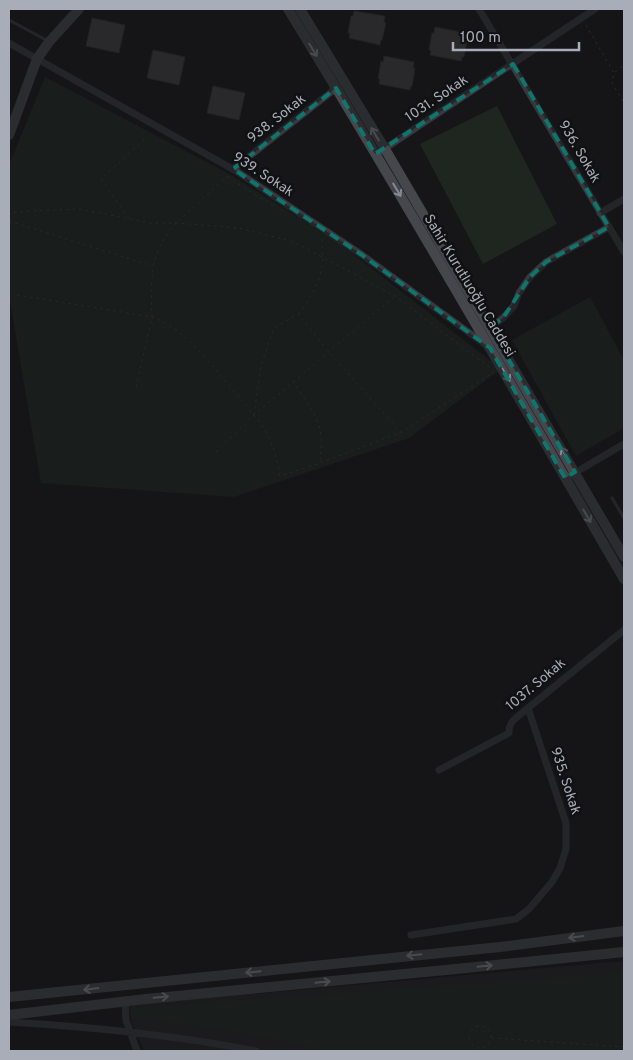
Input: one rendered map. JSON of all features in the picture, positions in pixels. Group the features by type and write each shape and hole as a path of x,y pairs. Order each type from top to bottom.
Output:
{"street":[{"path":"9,135 37,59 49,42 79,9"},
{"name":"Sahir Kurutluoğlu Caddesi","path":"288,9 336,88 380,152 490,328 624,557"},
{"name":"Sahir Kurutluoğlu Caddesi","path":"300,9 490,348 624,579"},
{"name":"936. Sokak","path":"479,9 624,252"},
{"name":"1031. Sokak","path":"380,152 595,9"},
{"name":"939. Sokak","path":"9,44 234,170 362,255 490,348"},
{"name":"938. Sokak","path":"234,170 336,88"},
{"path":"600,213 624,199"},
{"path":"490,328 514,306 519,293 530,277 546,262 609,227"},
{"path":"566,478 624,444"},
{"name":"1037. Sokak","path":"439,770 509,733 509,727 512,722 624,630"},
{"name":"935. Sokak","path":"411,935 516,919 529,909 552,882 560,868 566,849 566,823 528,708"},
{"path":"9,997 500,947 624,931"},
{"path":"9,1015 125,1001 624,952"},
{"path":"125,1001 126,1020 137,1051"},
{"path":"9,1022 129,1032 206,1042 256,1051"}],"lane":[{"path":"9,20 49,42"},
{"path":"612,498 624,518"}],"path":[{"path":"582,18 614,73"},
{"path":"624,65 614,73 612,83 624,103"},
{"path":"129,218 101,179 146,138"},
{"path":"136,387 152,317 151,291 153,266 159,248 176,223 234,170"},
{"path":"227,177 274,207"},
{"path":"9,215 10,213 28,211 80,209 150,223 239,228 294,242 395,296 495,371 402,432 280,476 276,453 267,434 254,415 194,344 164,321 152,317 16,295"},
{"path":"9,220 153,266"},
{"path":"254,415 261,365 274,328 298,314 308,302 322,271 322,236"},
{"path":"216,452 293,381 329,353 395,296"},
{"path":"298,314 329,353 402,432"},
{"path":"293,381 310,406 320,427 320,463"},
{"path":"484,1026 490,1030 492,1038 489,1044 479,1048 472,1044 469,1038 473,1028 484,1026"},
{"path":"492,1038 624,1050"}],"highlighted area":[{"path":"513,64 609,227 546,262 530,277 503,318 490,328 575,472 565,478 490,348 362,255 233,169 336,88 375,154"}],"shaded area":[{"path":"45,77 233,176 343,246 501,369 409,438 234,497 41,483 9,295 9,165"},
{"path":"497,106 557,224 483,264 420,144"},
{"path":"590,297 624,360 624,428 576,456 512,340"},
{"path":"624,961 624,1051 144,1051 131,1021 129,1005"},
{"path":"624,973 624,1051 326,1051 219,1028 132,1018 130,1008"}],"building":[{"path":"354,11 385,16 384,22 386,23 380,45 349,38 351,16 353,16"},
{"path":"92,18 125,25 119,53 86,46"},
{"path":"435,27 466,33 465,39 467,40 464,57 462,57 461,61 430,55 432,33 434,33"},
{"path":"153,50 185,57 179,85 147,78"},
{"path":"384,56 414,62 413,68 415,68 410,90 379,84 381,61 383,62"},
{"path":"213,86 245,93 239,120 207,113"}]}
